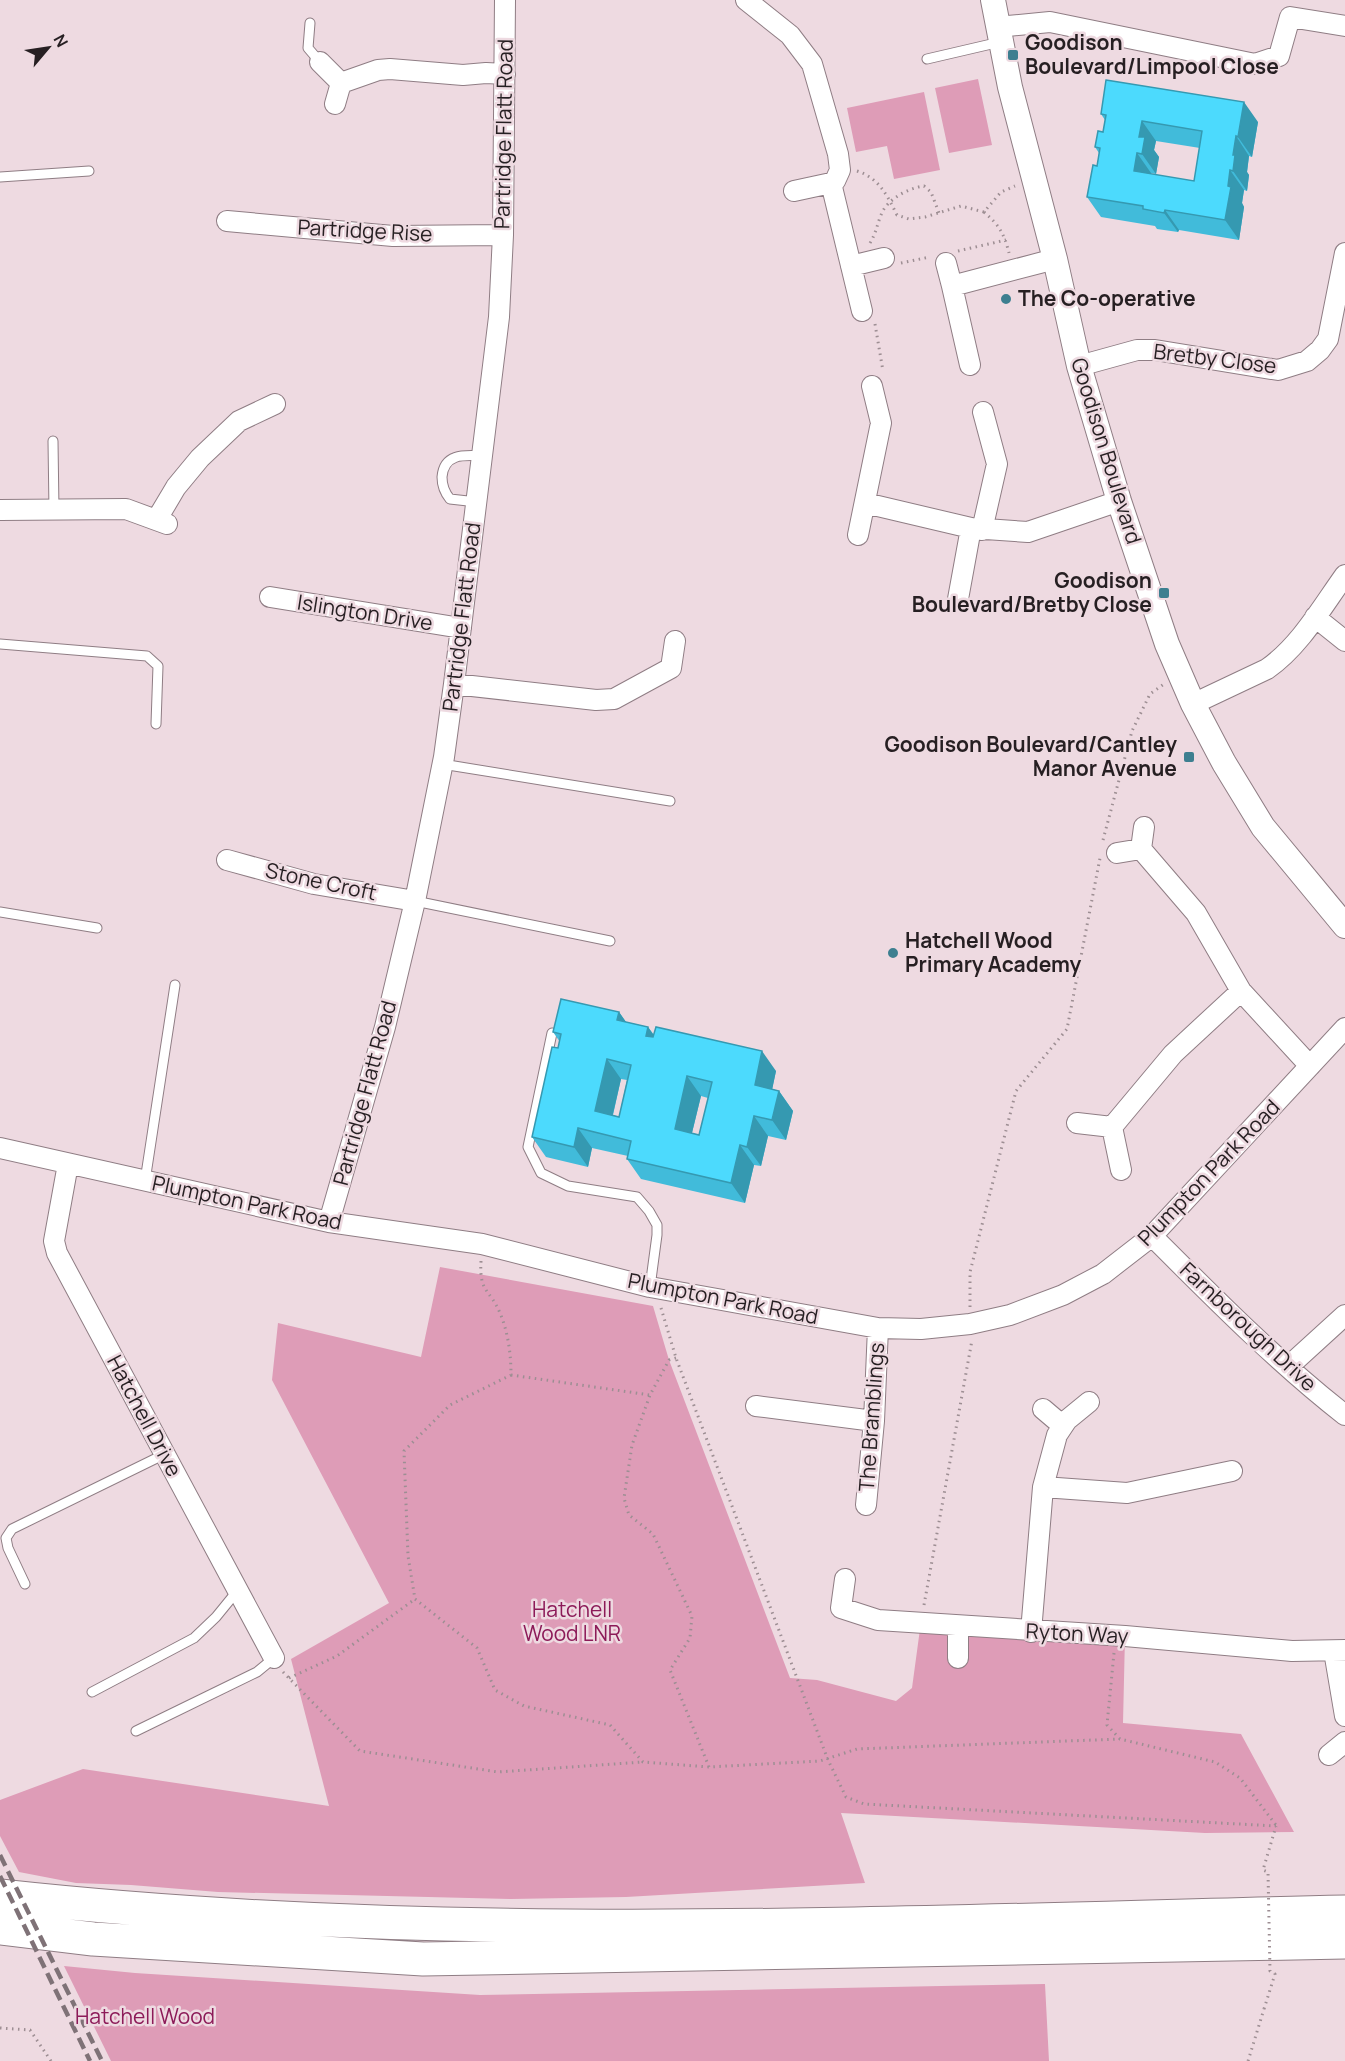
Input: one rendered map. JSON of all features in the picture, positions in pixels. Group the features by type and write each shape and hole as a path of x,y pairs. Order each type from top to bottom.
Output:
{"highway":[{"path":"0,1896 235,1916 447,1925 694,1925 1345,1912"},
{"path":"0,1928 93,1939 423,1959 1345,1942"}],"street":[{"name":"Partridge Flatt Road","path":"329,1222 385,1028 415,901 442,764 454,684 499,317 503,235 505,0"},
{"name":"Goodison Boulevard","path":"993,0 999,35 1079,366 1119,501 1167,644 1193,704 1224,763 1263,826 1345,926"},
{"path":"754,3 790,35 812,64 838,154 836,176 867,262 862,311"},
{"path":"999,35 1050,22 1255,64 1279,56 1290,17 1345,26"},
{"path":"320,62 341,83"},
{"path":"341,83 378,70 390,69 463,75 505,74"},
{"path":"335,104 341,83"},
{"path":"794,191 836,176"},
{"name":"Partridge Rise","path":"227,221 393,236 503,235"},
{"name":"Bretby Close","path":"1079,366 1137,350 1155,350 1278,369 1307,361 1320,350 1328,339 1345,254"},
{"path":"945,258 970,365"},
{"path":"952,286 1055,260"},
{"path":"858,535 881,423 872,386"},
{"path":"0,510 126,509 162,522 176,487 200,458 239,421 275,404"},
{"path":"958,599 976,529 997,464 983,412"},
{"path":"865,503 976,529 1028,532 1119,501"},
{"path":"1193,704 1267,669 1278,661 1315,617 1345,575"},
{"name":"Islington Drive","path":"270,597 461,628"},
{"path":"1315,617 1345,641"},
{"path":"454,684 596,700 614,699 671,668 675,641"},
{"path":"1144,827 1141,849 1196,913 1241,991 1310,1066"},
{"path":"1107,850 1141,849"},
{"name":"Stone Croft","path":"227,860 314,884 415,901"},
{"path":"1121,1170 1113,1127 1173,1054 1241,991"},
{"name":"Plumpton Park Road","path":"0,1148 329,1222 482,1244 654,1288 878,1328 921,1329 970,1324 1010,1315 1063,1295 1103,1274 1152,1236 1345,1028"},
{"path":"1077,1124 1113,1127"},
{"name":"Hatchell Drive","path":"68,1164 54,1241 57,1253 274,1658"},
{"name":"Farnborough Drive","path":"1152,1236 1209,1292 1345,1415"},
{"path":"1289,1366 1345,1316"},
{"name":"The Bramblings","path":"866,1505 874,1421 878,1328"},
{"path":"1031,1632 1043,1487 1057,1435 1063,1426 1089,1402"},
{"path":"756,1406 874,1421"},
{"path":"1043,1410 1063,1426"},
{"path":"1043,1487 1127,1492 1232,1471"},
{"name":"Ryton Way","path":"846,1579 841,1608 878,1620 1292,1651 1340,1650"},
{"path":"958,1626 958,1658"},
{"path":"1340,1650 1345,1716"},
{"path":"1329,1755 1345,1742"}],"lane":[{"path":"310,23 309,48 320,62"},
{"path":"927,59 999,35"},
{"path":"0,177 89,171"},
{"path":"53,441 54,510"},
{"path":"477,502 450,500 442,481 443,466 449,460 462,456 483,456"},
{"path":"0,644 147,656 158,666 156,724"},
{"path":"442,764 670,801"},
{"path":"415,901 610,941"},
{"path":"0,912 97,928"},
{"path":"145,1181 175,985"},
{"path":"552,1034 528,1147 541,1173 568,1186 638,1197 649,1210 657,1225 654,1288"},
{"path":"26,1584 8,1548 6,1538 12,1529 165,1454"},
{"path":"92,1692 194,1638 216,1617 237,1590"},
{"path":"136,1731 257,1672 274,1658"}],"path":[{"path":"836,176 854,171 868,175 879,184 897,215 909,219 925,217 961,206 984,212 998,223 1006,240 1014,270"},
{"path":"984,212 1001,192 1034,181"},
{"path":"939,213 931,192 924,186 914,188 890,202 881,214 876,233 867,251 867,262 896,265 945,258 1006,240"},
{"path":"862,311 872,309 885,380 872,386"},
{"path":"921,1624 942,1498 973,1344 970,1324 970,1272 1016,1091 1067,1029 1132,731 1150,694 1180,673"},
{"path":"482,1244 481,1282 500,1312 510,1353 511,1375"},
{"path":"654,1288 676,1358 828,1760 846,1797 864,1804 1276,1826"},
{"path":"676,1358 669,1360 650,1395 632,1445 624,1498 629,1515 653,1534 692,1616 690,1638 670,1670 709,1767"},
{"path":"643,1762 610,1725 524,1706 495,1690 477,1648 415,1599 408,1556 404,1451 450,1405 511,1375 650,1395"},
{"path":"289,1678 337,1656 415,1599"},
{"path":"1115,1636 1107,1725 1119,1739"},
{"path":"274,1658 289,1678 360,1751 498,1772 643,1762 709,1767 828,1760 857,1749 1119,1739 1215,1762 1240,1778 1276,1826"},
{"path":"1248,2061 1275,1974 1270,1971 1268,1872 1263,1870 1276,1826"},
{"path":"0,2028 30,2030 51,2061"}],"green space":[{"path":"978,79 992,145 949,153 935,88"},
{"path":"924,92 940,170 894,179 887,146 856,152 847,108"},
{"name":"Hatchell Wood LNR","path":"440,1267 653,1306 669,1360 790,1678 817,1680 896,1701 912,1688 920,1629 1125,1636 1123,1723 1241,1734 1294,1832 1205,1833 841,1813 865,1883 626,1897 511,1899 218,1892 76,1883 19,1872 0,1836 0,1800 83,1769 329,1806 291,1659 389,1603 272,1380 278,1323 421,1357"},
{"name":"Hatchell Wood","path":"64,1966 135,1973 480,1995 1045,1984 1049,2061 111,2061"}],"building":[{"path":"1106,80 1244,102 1238,137 1236,136 1233,171 1230,170 1228,186 1231,187 1225,220 1165,210 1164,213 1143,209 1143,206 1087,197 1093,165 1097,166 1100,148 1095,147 1098,131 1103,132 1106,115 1101,114","holes":["1142,121 1202,131 1194,181 1134,171 1137,153 1142,154 1145,137 1139,137"]},
{"path":"561,999 619,1012 617,1020 648,1027 646,1036 653,1037 656,1027 762,1051 755,1085 779,1091 772,1120 754,1116 747,1147 740,1145 731,1183 627,1159 631,1141 578,1128 574,1147 532,1137 552,1047 558,1048 561,1034 553,1032","holes":["607,1059 631,1065 619,1117 595,1111","687,1076 712,1082 699,1135 675,1129"]}],"railway":[{"path":"0,1855 102,2061"},
{"path":"0,1876 90,2061"}],"place":[{"name":"Goodison Boulevard/Limpool Close","path":"1013,55"},
{"name":"The Co-operative","path":"1006,299"},
{"name":"Goodison Boulevard/Bretby Close","path":"1164,593"},
{"name":"Goodison Boulevard/Cantley Manor Avenue","path":"1189,757"},
{"name":"Hatchell Wood Primary Academy","path":"893,953"}]}
